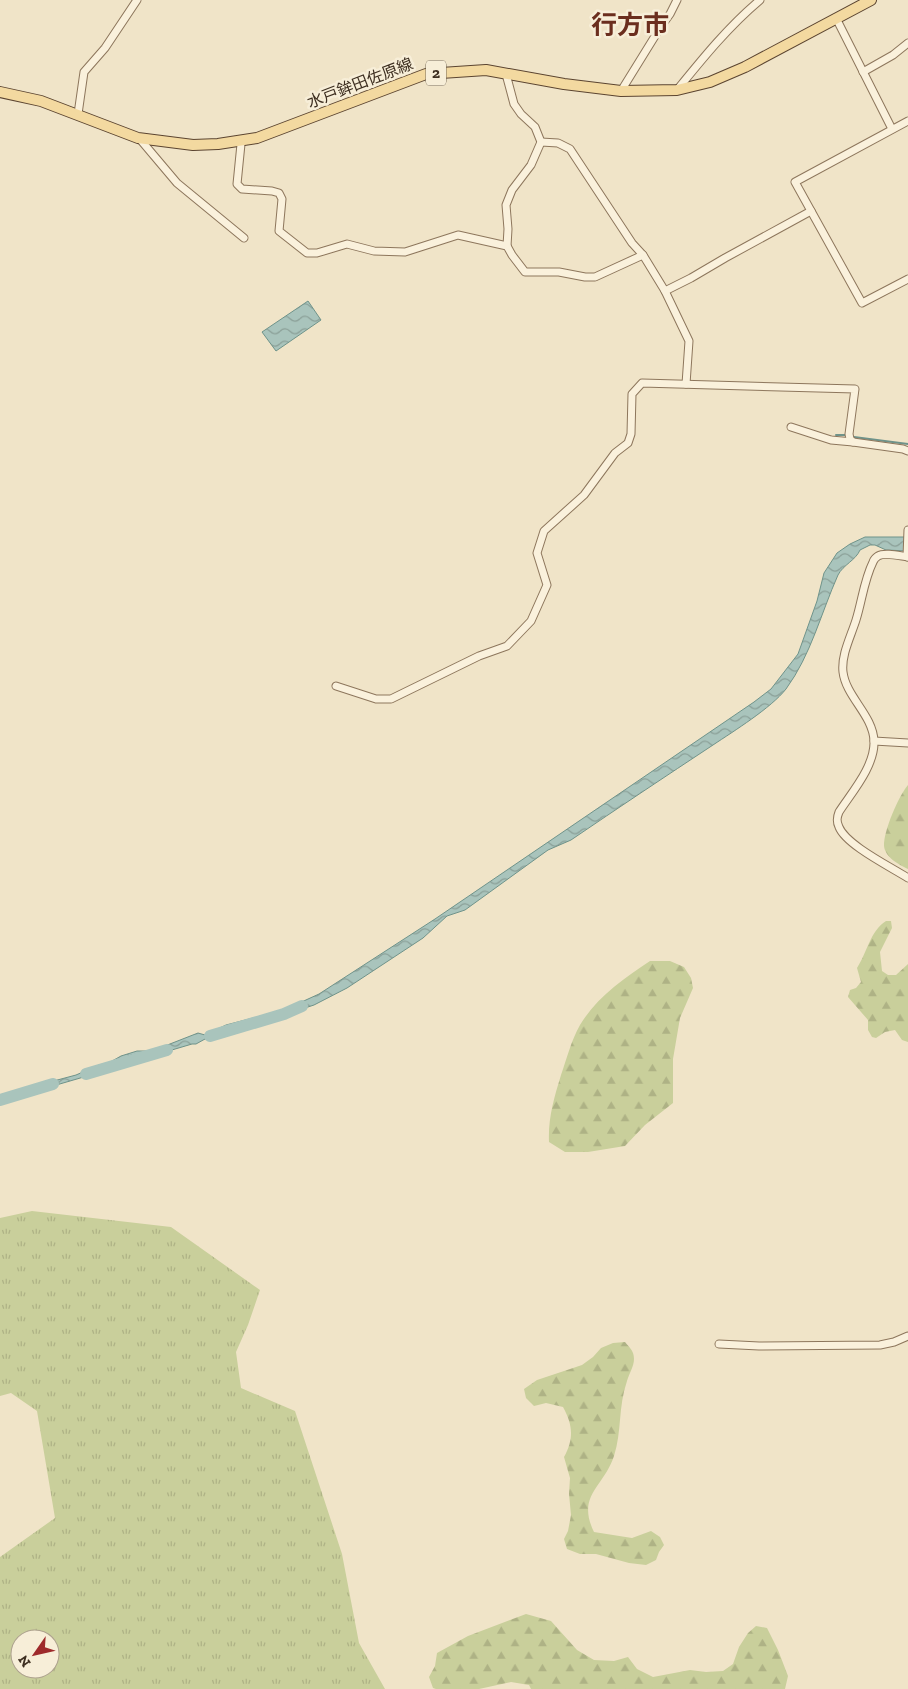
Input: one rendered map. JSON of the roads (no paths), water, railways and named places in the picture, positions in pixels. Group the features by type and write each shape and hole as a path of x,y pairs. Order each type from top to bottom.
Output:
{"main road":[{"name":"水戸鉾田佐原線","path":"0,92 41,101 138,138 193,145 218,144 257,138 426,74 486,70 564,84 621,91 677,90 710,82 745,67 870,0"}],"street":[{"path":"78,114 84,72 105,48 137,0"},
{"path":"621,91 677,0"},
{"path":"677,90 716,42 760,0"},
{"path":"836,18 892,129"},
{"path":"863,72 908,43"},
{"path":"506,74 514,104 521,114 535,127 541,142 530,165 512,190 506,205 507,246 512,255 525,272 559,272 585,277 595,277 643,255"},
{"path":"908,121 796,182 862,303 908,279"},
{"path":"138,138 177,183 244,238"},
{"path":"239,140 241,144 237,184 242,189 279,193 282,199 280,231 307,253 347,244 374,251 405,252 458,235 507,246"},
{"path":"541,142 558,143 570,148 632,243 643,255 665,291 690,341 686,384"},
{"path":"665,291 812,211"},
{"path":"336,686 376,699 391,699 479,656 507,646 531,621 546,585 537,553 544,531 584,495 615,453 628,443 631,434 632,394 642,383 855,389 849,434 853,442"},
{"path":"791,427 831,440 908,451"},
{"path":"908,532 907,555 881,555 874,559 866,580 843,666 846,681 868,722 874,741 868,766 839,812 837,819 841,831 856,845 886,866 908,878"},
{"path":"874,741 908,743"},
{"path":"719,1344 759,1346 880,1346 908,1336"}],"water":[{"path":"308,301 321,320 276,351 262,332"},
{"path":"865,537 908,537 908,551 886,550 870,545 860,550 856,557 843,568 838,575 815,634 795,676 786,689 771,704 571,840 548,850 465,910 447,916 423,938 347,988 314,1005 293,1012 240,1023 219,1035 196,1044 155,1055 142,1053 131,1055 94,1074 46,1088 14,1093 0,1100 0,1097 20,1090 76,1075 99,1065 105,1065 121,1056 137,1051 152,1051 198,1033 205,1035 226,1025 284,1010 319,994 435,919 771,689 798,654 817,601 824,573 837,553"}],"waterway":[{"path":"836,435 845,435"},
{"path":"854,437 908,444"},
{"path":"210,1036 284,1014 302,1006"},
{"path":"86,1074 167,1050"},
{"path":"0,1100 53,1084"}],"district":[{"name":"行方市","path":"630,25"}]}
